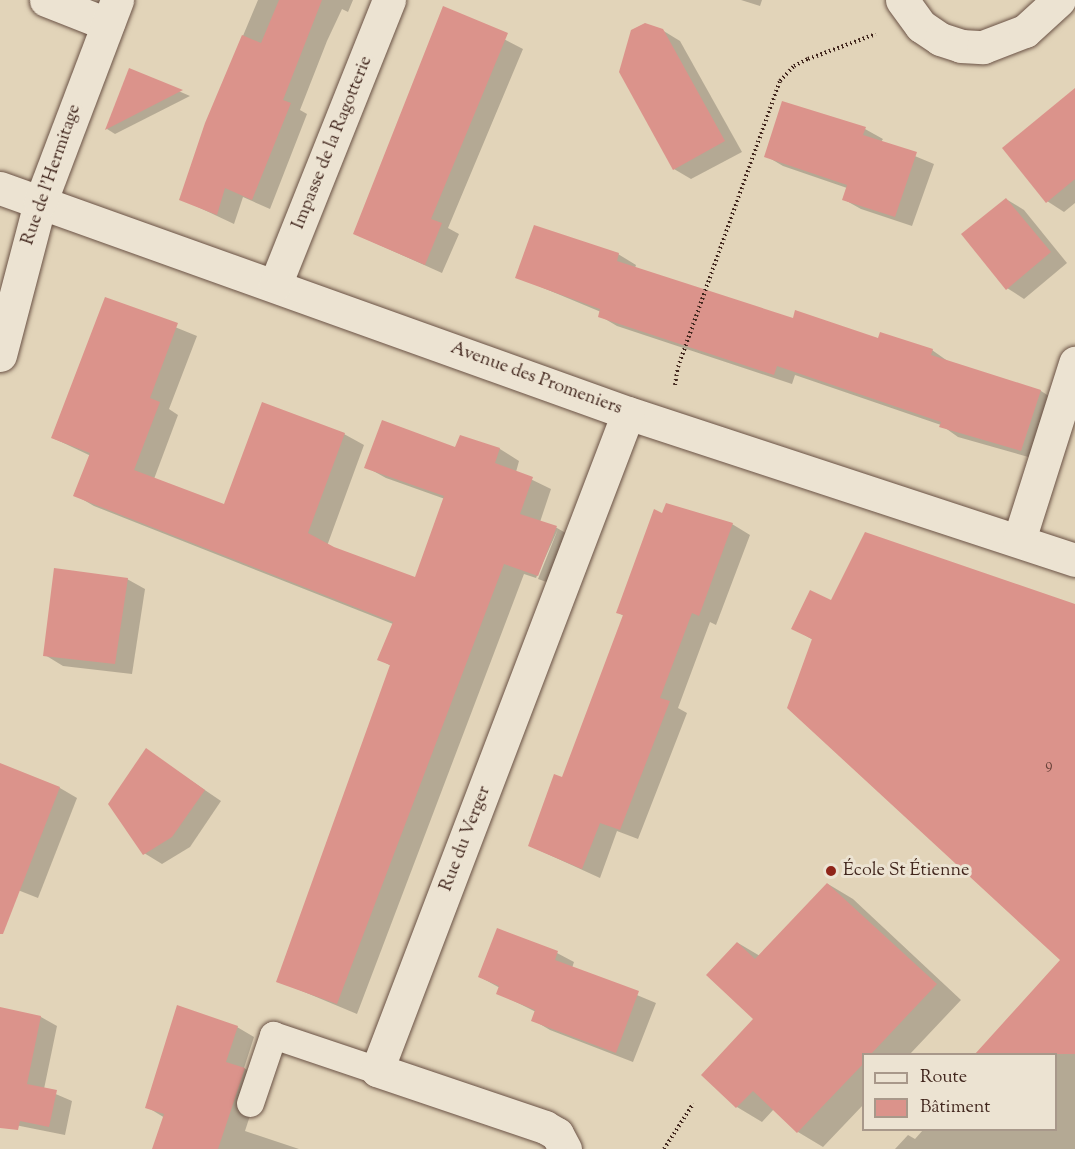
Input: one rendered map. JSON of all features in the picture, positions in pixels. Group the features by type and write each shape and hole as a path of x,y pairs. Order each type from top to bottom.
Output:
{"street":[{"path":"46,0 112,12"},
{"name":"Impasse de la Ragotterie","path":"275,285 389,0"},
{"path":"902,0 921,26 940,39 961,46 983,47 1024,31 1059,0"},
{"name":"Rue de l'Hermitage","path":"0,355 40,203 112,12"},
{"name":"Avenue des Promeniers","path":"0,188 628,412 1075,560"},
{"path":"1019,540 1075,363"},
{"name":"Rue du Verger","path":"377,1070 628,412"},
{"path":"377,1070 545,1127 557,1134 565,1149"}],"lane":[{"path":"250,1103 273,1035 377,1070"}],"path":[{"path":"675,386 678,367 780,81 794,66 808,59 886,31"},
{"path":"664,1149 693,1104"}],"building":[{"path":"279,0 322,0 283,100 291,103 252,200 225,188 217,215 179,200 205,123 242,35 261,43"},
{"path":"443,6 508,33 431,219 442,223 425,265 353,234"},
{"path":"645,23 663,29 725,141 673,170 619,72 631,30"},
{"path":"129,68 183,90 105,130"},
{"path":"1075,88 1075,179 1046,203 1002,148"},
{"path":"782,101 866,127 863,135 917,152 895,217 842,200 847,185 764,157"},
{"path":"1006,198 1051,252 1006,290 961,234"},
{"path":"534,225 619,253 617,261 793,318 795,310 878,338 880,332 933,349 931,355 1041,390 1021,451 939,427 941,422 777,366 774,375 598,317 600,309 515,278"},
{"path":"105,297 178,323 150,398 160,402 134,470 224,504 262,402 345,433 308,533 334,547 415,577 444,496 364,468 382,420 455,447 460,435 500,448 495,463 533,477 520,514 557,526 538,576 504,564 337,1004 276,982 390,665 377,660 393,622 73,496 90,453 51,438"},
{"path":"666,503 733,523 699,616 692,613 660,698 670,701 620,830 600,823 582,869 528,846 554,774 562,777 623,615 616,613 654,509 662,513"},
{"path":"865,532 1075,604 1075,1054 976,1053 1060,960 787,708 812,639 791,629 810,590 831,600"},
{"path":"54,568 128,578 115,664 43,656"},
{"path":"146,748 205,790 172,837 143,855 108,804"},
{"path":"0,763 60,787 3,934 0,934"},
{"path":"827,883 937,984 872,1053 862,1053 862,1065 797,1133 753,1091 736,1108 701,1075 753,1019 706,975 737,942 755,959"},
{"path":"497,928 558,951 555,960 639,991 616,1053 531,1021 535,1010 496,994 499,986 478,977"},
{"path":"177,1005 238,1026 226,1062 245,1068 218,1149 152,1149 164,1114 145,1108"},
{"path":"0,1007 41,1016 27,1084 57,1090 49,1127 20,1121 18,1130 0,1128"}],"place":[{"name":"École St Étienne","path":"831,871"}]}
